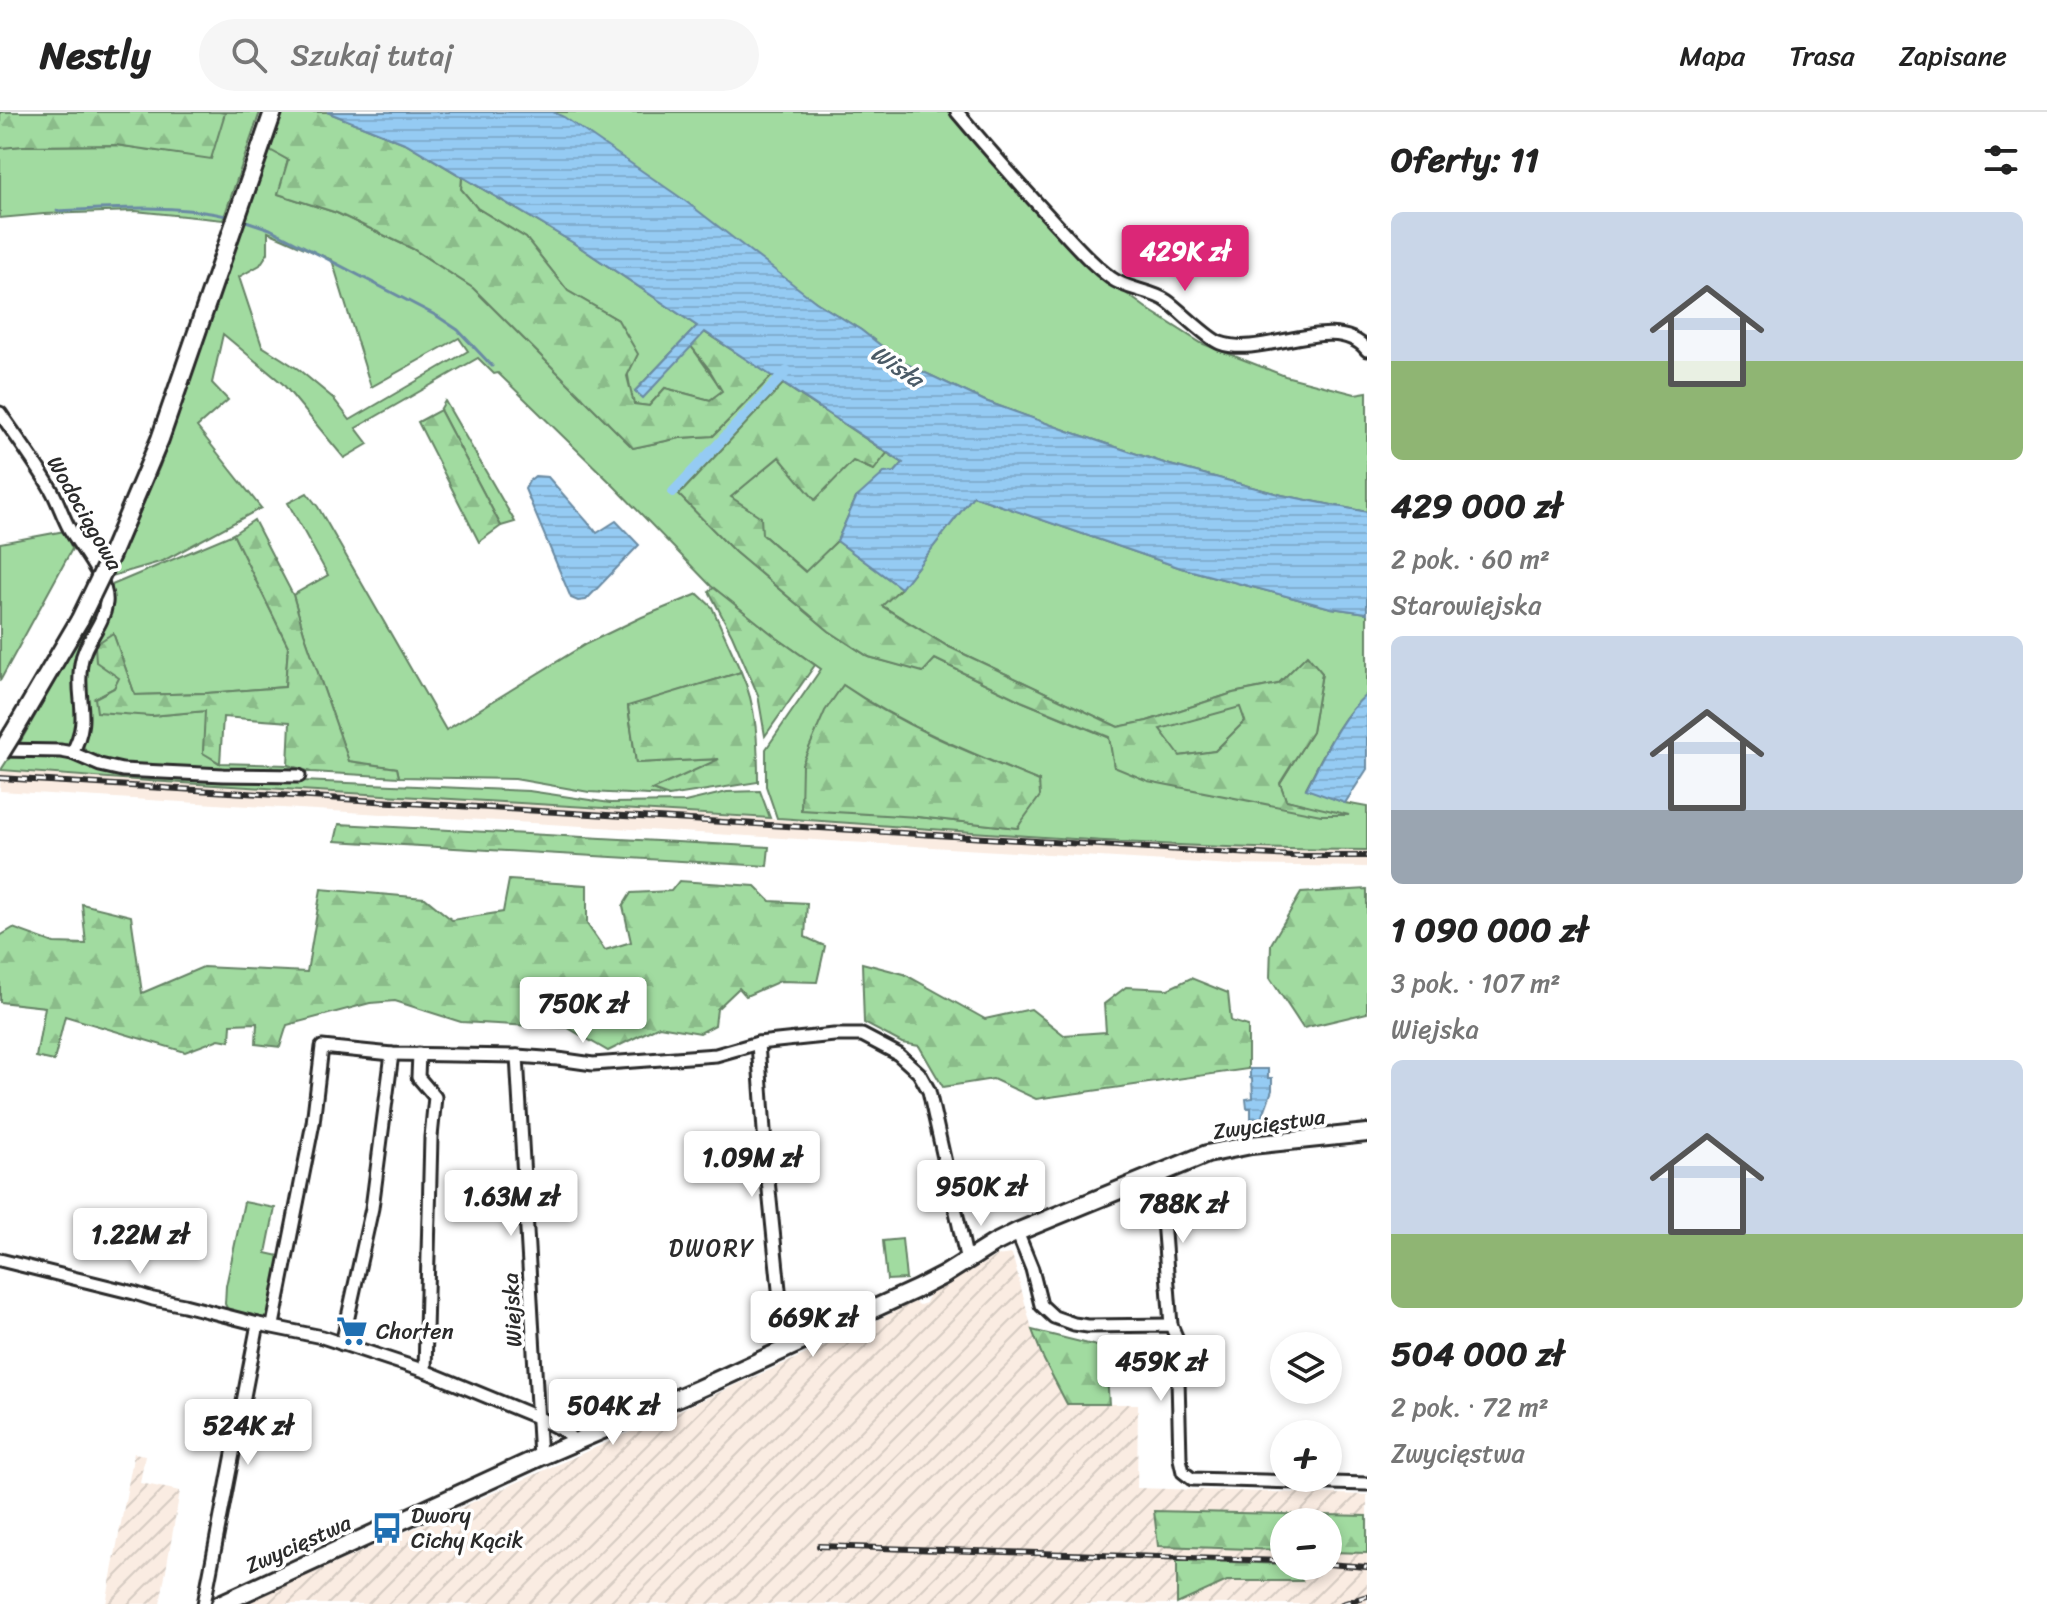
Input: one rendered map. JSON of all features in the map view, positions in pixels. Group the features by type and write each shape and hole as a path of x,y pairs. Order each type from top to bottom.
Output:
{"street":[{"path":"0,752 80,619 154,455 273,112"},
{"path":"957,112 1080,250 1113,280 1164,299 1217,342 1249,348 1322,334 1346,337 1367,350"},
{"name":"Wodociągowa","path":"0,413 51,488 67,524 105,587 107,600 102,621 87,645 81,662 83,724 80,739 72,753"},
{"path":"0,752 72,753 122,770 299,776"},
{"path":"273,1325 313,1123 322,1047 392,1054 517,1056 593,1064 716,1055 758,1043 862,1035 898,1054 919,1073 929,1091 967,1261"},
{"path":"758,1043 785,1349"},
{"path":"342,1344 372,1208 392,1054"},
{"path":"419,1054 418,1077 435,1097 431,1137 425,1371"},
{"name":"Wiejska","path":"517,1056 540,1457"},
{"name":"Zwycięstwa","path":"220,1604 917,1289 1017,1232 1158,1174 1207,1154 1251,1145 1367,1133"},
{"path":"1158,1174 1171,1325 1177,1339 1180,1459 1183,1472 1192,1479 1367,1484"},
{"path":"1017,1232 1032,1269 1041,1305 1054,1317 1088,1326 1171,1325"},
{"path":"0,1260 322,1337 425,1371 539,1418 566,1432 574,1442"},
{"path":"204,1604 258,1324"}],"shaded area":[{"path":"1,770 1132,842 1289,850 1367,850 1367,867 1233,865 0,791"},
{"path":"1012,1254 1032,1329 1067,1404 1138,1404 1137,1488 1367,1495 1367,1604 244,1604 837,1340 914,1302 920,1305 926,1303 929,1295 996,1256"},
{"path":"134,1453 145,1455 140,1483 180,1491 160,1604 106,1604"}],"green space":[{"path":"0,112 225,113 211,159 116,145 0,148"},
{"path":"219,112 260,112 223,220 135,211 0,218 0,148 116,145 210,158 224,113"},
{"path":"282,112 327,112 407,144 462,177 461,189 477,208 526,238 568,291 618,320 638,354 627,376 634,404 649,406 665,388 710,400 722,391 691,346 704,332 772,376 713,436 680,438 633,448 473,288 413,249 337,213 278,194 288,160 270,150"},
{"path":"553,112 954,112 1112,283 1149,310 1201,343 1285,376 1355,394 1367,392 1367,512 1282,495 1170,465 985,401 902,362"},
{"path":"270,149 288,160 279,194 337,213 413,249 473,288 633,448 680,438 713,436 772,376 783,384 679,495 735,552 829,631 869,657 922,671 935,659 1021,701 1110,738 1114,767 1343,815 1286,800 1280,783 1312,732 1322,673 1307,656 1278,684 1233,693 1147,721 1118,727 947,646 881,605 901,588 973,496 1181,568 1331,608 1367,613 1367,694 1340,726 1306,788 1345,803 1367,807 1367,850 1145,843 777,818 766,786 766,749 821,669 711,586 612,484 498,373 494,374 478,358 356,428 368,444 344,458 283,384 223,334 212,383 228,400 197,427 261,508 163,561 112,576 160,466","holes":["268,232 332,260 371,387 459,338 468,351 350,420 333,398 298,369 262,346 239,277 260,265 268,253","843,685 914,726 1039,781 1018,828 918,817"]},
{"path":"462,177 572,242 697,326 635,391 643,397 691,346 723,391 710,400 665,388 649,406 633,404 618,320 568,291 526,238 477,208 461,189"},
{"path":"783,384 887,453 874,470 853,461 815,500 779,457 731,497 761,517 762,534 805,572 837,541 901,588 882,606 947,646 1118,727 1147,721 1233,693 1278,684 1307,655 1322,673 1312,732 1280,783 1286,800 1349,815 1321,815 1148,781 1114,767 1109,737 1021,701 935,659 923,672 869,657 829,631 735,552 679,495","holes":["1240,707 1245,721 1215,751 1180,756 1160,729"]},
{"path":"445,401 515,522 501,526 440,410"},
{"path":"440,410 501,526 479,542 418,422"},
{"path":"887,453 903,463 895,472 856,498 837,541 806,572 762,534 730,497 779,457 853,461 873,470"},
{"path":"307,493 318,507 446,730 586,644 698,594 712,607 741,672 628,707 636,763 721,759 653,790 669,796 589,792 515,779 399,777 397,768 349,762 293,595 328,575 288,503"},
{"path":"254,520 293,595 349,761 397,768 399,777 311,772 288,765 290,722 223,717 220,763 203,753 205,711 151,716 97,712 95,698 114,688 119,678 96,662 95,645 113,633 135,695 285,687 288,646 233,534"},
{"path":"65,531 72,549 0,681 0,543"},
{"path":"233,534 288,646 285,687 135,695 113,633 120,678 114,688 95,698 151,716 206,711 203,752 219,763 288,765 311,772 153,769 129,767 87,755 83,746 87,732 86,658 109,611 112,585"},
{"path":"714,588 815,665 765,736 758,695 709,591"},
{"path":"103,596 100,617 84,644 74,671 75,739 65,745 19,744"},
{"path":"741,672 753,712 758,782 669,796 652,790 719,759 636,763 628,706"},
{"path":"843,685 914,727 1039,781 1040,796 1017,828 918,817 801,810 802,764 825,711"},
{"path":"1240,706 1245,721 1215,751 1179,756 1159,729"},
{"path":"12,753 68,756 120,773 529,791 610,803 685,802 727,792 760,791 770,818 1,770"},
{"path":"339,824 769,847 767,866 335,841"},
{"path":"509,880 587,885 587,924 605,950 631,942 623,906 631,893 671,891 679,881 755,886 770,901 807,903 805,937 825,946 817,982 780,981 746,996 739,988 717,1009 715,1025 700,1033 659,1026 608,1051 568,1028 461,1022 395,1001 370,1003 287,1025 280,1047 256,1044 257,1023 231,1024 230,1041 219,1039 185,1052 65,1016 54,1061 36,1057 45,1007 0,1002 0,936 13,928 54,943 86,944 82,904 131,916 142,993 203,967 307,972 321,889 425,898 452,920 503,912"},
{"path":"1367,889 1367,1013 1303,1028 1270,978 1271,944 1301,893"},
{"path":"862,963 904,974 985,1019 1031,1009 1064,1035 1106,1032 1104,1004 1126,987 1168,989 1191,978 1228,993 1231,1021 1248,1026 1248,1069 1036,1099 993,1079 943,1087 919,1046 902,1043 864,1023"},
{"path":"244,1202 275,1208 266,1253 284,1257 272,1312 264,1318 232,1313 225,1304"},
{"path":"902,1239 906,1279 887,1280 883,1241"},
{"path":"1032,1330 1105,1348 1109,1404 1067,1404"},
{"path":"1154,1511 1270,1514 1270,1550 1158,1546"},
{"path":"1342,1515 1367,1516 1367,1553 1342,1552"},
{"path":"1177,1560 1270,1563 1270,1580 1302,1581 1227,1581 1177,1604"}],"water":[{"name":"Wisła","path":"327,112 553,112 564,117 684,200 816,302 861,330 902,362 985,401 1170,465 1282,495 1367,512 1367,613 1331,608 1181,568 973,496 901,588 837,541 856,498 884,473 895,472 903,463 705,332 643,398 635,391 697,326 572,242 407,144"},
{"path":"535,476 548,477 597,533 616,521 639,545 586,600 571,598 525,489"},
{"path":"1367,694 1367,769 1345,803 1306,789 1340,726"},
{"path":"1250,1069 1268,1069 1268,1078 1272,1078 1272,1090 1262,1118 1251,1119 1251,1108 1247,1108 1246,1099 1253,1098"}],"waterway":[{"path":"57,211 166,209 231,217"},
{"path":"243,220 270,229 437,316 458,330 492,366"},
{"path":"673,492 787,371"},
{"path":"1258,1118 1258,1132"}],"railway":[{"path":"0,778 1198,851 1367,856"},
{"path":"819,1546 1270,1561"},
{"path":"1342,1565 1367,1567"},
{"path":"1342,1604 1367,1596"}],"place":[{"name":"Chorten","path":"352,1331"},
{"name":"Dwory Cichy Kącik","path":"387,1528"}],"district":[{"name":"DWORY","path":"712,1248"}]}
